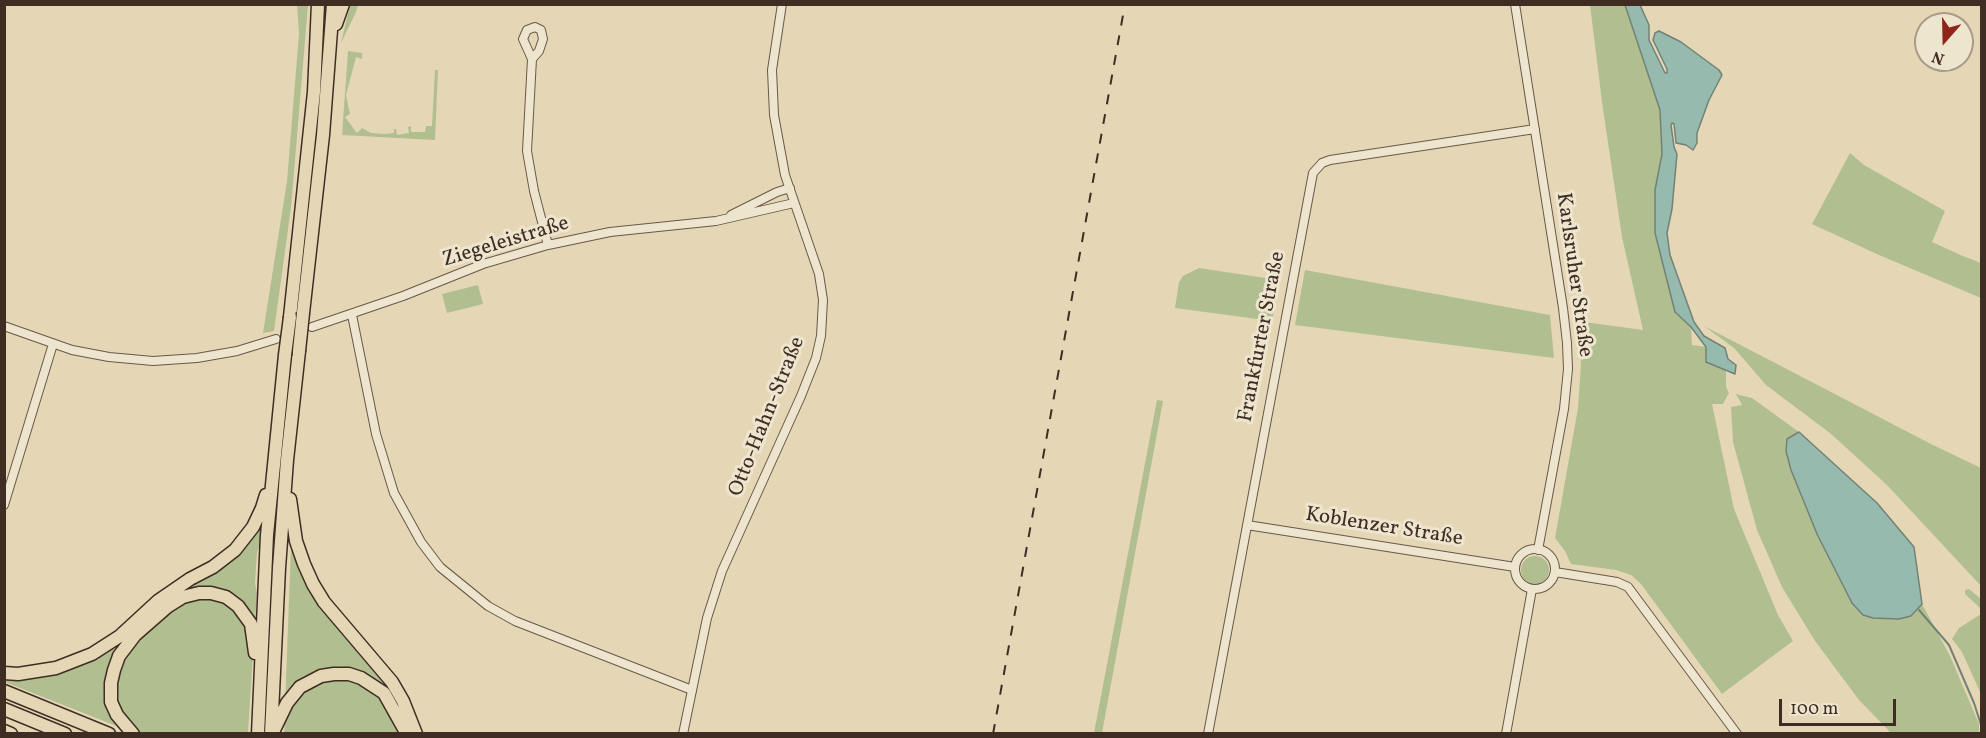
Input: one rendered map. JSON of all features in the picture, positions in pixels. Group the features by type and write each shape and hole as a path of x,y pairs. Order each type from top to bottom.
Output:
{"highway":[{"path":"272,734 274,637 287,460 323,135 333,4"},
{"path":"330,43 343,4"},
{"path":"258,734 264,579 273,459 313,102 318,8"},
{"path":"4,673 18,674 56,668 93,654 120,636 144,613 175,589 225,559 244,539 262,508 273,459"},
{"path":"287,460 294,530 308,574 324,602 392,682 416,734"},
{"path":"133,734 117,715 111,702 111,683 119,656 151,619 183,597 199,592 226,597 238,606 251,624 259,703"},
{"path":"272,734 286,704 300,687 321,676 334,674 349,674 361,678 384,693 407,734"},
{"path":"4,691 109,734"},
{"path":"4,709 65,734"},
{"path":"4,731 11,734"}],"street":[{"name":"Otto-Hahn-Straße","path":"682,734 707,618 722,571 801,396 816,358 821,336 823,300 819,274 794,203 777,135 773,104 772,70 782,4"},
{"name":"Karlsruher Straße","path":"1515,4 1563,308 1568,369 1564,409 1538,550"},
{"path":"532,59 527,151 534,191 548,245"},
{"name":"Frankfurter Straße","path":"1208,734 1313,172 1322,163 1330,160 1534,129"},
{"name":"Ziegeleistraße","path":"716,221 790,188"},
{"name":"Ziegeleistraße","path":"312,327 352,315 483,264 548,245 610,232 716,221 794,203"},
{"path":"352,315 376,434 394,493 420,542 440,567 488,606 515,621 692,690"},
{"path":"4,326 53,344 109,357 153,361 197,358 237,351 276,339"},
{"path":"4,505 53,344"},
{"name":"Koblenzer Straße","path":"1247,525 1515,567"},
{"path":"1538,550 1552,560 1555,572 1545,587 1532,589 1518,581 1515,567 1518,558 1523,553 1538,550"},
{"path":"1555,572 1617,582 1628,587 1737,734"},
{"path":"1506,734 1532,589"}],"green space":[{"path":"297,5 308,5 291,208 274,331 263,333 287,181 299,34"},
{"path":"350,5 358,5 341,43"},
{"path":"1590,5 1625,5 1660,110 1662,154 1655,190 1675,311 1691,327 1692,345 1706,347 1706,362 1726,370 1726,387 1729,393 1723,404 1712,404 1734,509 1778,615 1793,641 1722,694 1641,584 1631,575 1616,570 1571,564 1555,538 1578,408 1581,364 1577,321 1643,330 1622,237"},
{"path":"348,51 362,53 362,59 356,57 346,95 350,114 345,117 357,133 362,128 371,133 385,134 394,133 396,129 397,135 409,133 408,127 411,126 411,132 425,132 426,126 432,126 435,70 438,70 435,140 342,135"},
{"path":"1850,153 1864,165 1945,211 1932,242 1981,263 1981,298 1812,224"},
{"path":"1199,268 1279,280 1272,321 1175,308 1179,282 1183,276"},
{"path":"1305,270 1550,315 1554,358 1295,325"},
{"path":"478,285 483,304 447,313 442,294"},
{"path":"1704,326 1981,468 1981,586 1887,485 1830,433 1766,385 1734,348"},
{"path":"1736,394 1752,398 1799,432 1787,439 1791,470 1817,534 1852,603 1863,615 1873,618 1898,619 1912,616 1922,604 1950,656 1979,724 1979,733 1891,733 1859,700 1815,641 1782,587 1757,530 1733,442 1731,407 1742,405"},
{"path":"1157,400 1163,401 1102,733 1094,733"},
{"path":"262,516 255,583 257,593 248,733 134,733 5,682 4,678 59,671 180,591 225,565"},
{"path":"291,545 299,570 319,604 387,682 414,733 284,734"},
{"path":"1535,556 1545,560 1549,570 1545,580 1535,584 1525,580 1521,570 1525,560"},
{"path":"1969,589 1981,599 1981,609 1965,594 1965,590"},
{"path":"1981,614 1981,694 1962,652 1952,639 1959,628"}],"water":[{"path":"1625,5 1640,5 1649,25 1649,40 1665,73 1667,69 1653,40 1655,33 1659,31 1681,42 1719,70 1722,75 1709,100 1693,150 1686,145 1676,143 1674,124 1671,125 1677,154 1672,209 1667,233 1670,255 1694,322 1704,336 1725,348 1728,359 1736,365 1735,374 1706,362 1706,347 1691,327 1675,312 1655,233 1655,190 1662,154 1660,110"},
{"path":"1799,432 1877,503 1914,547 1922,604 1911,616 1899,619 1873,618 1863,615 1852,603 1817,534 1791,470 1786,451 1787,439"}],"waterway":[{"path":"1919,610 1949,645 1974,703 1982,728"}],"railway":[{"path":"993,734 1125,4"}]}
